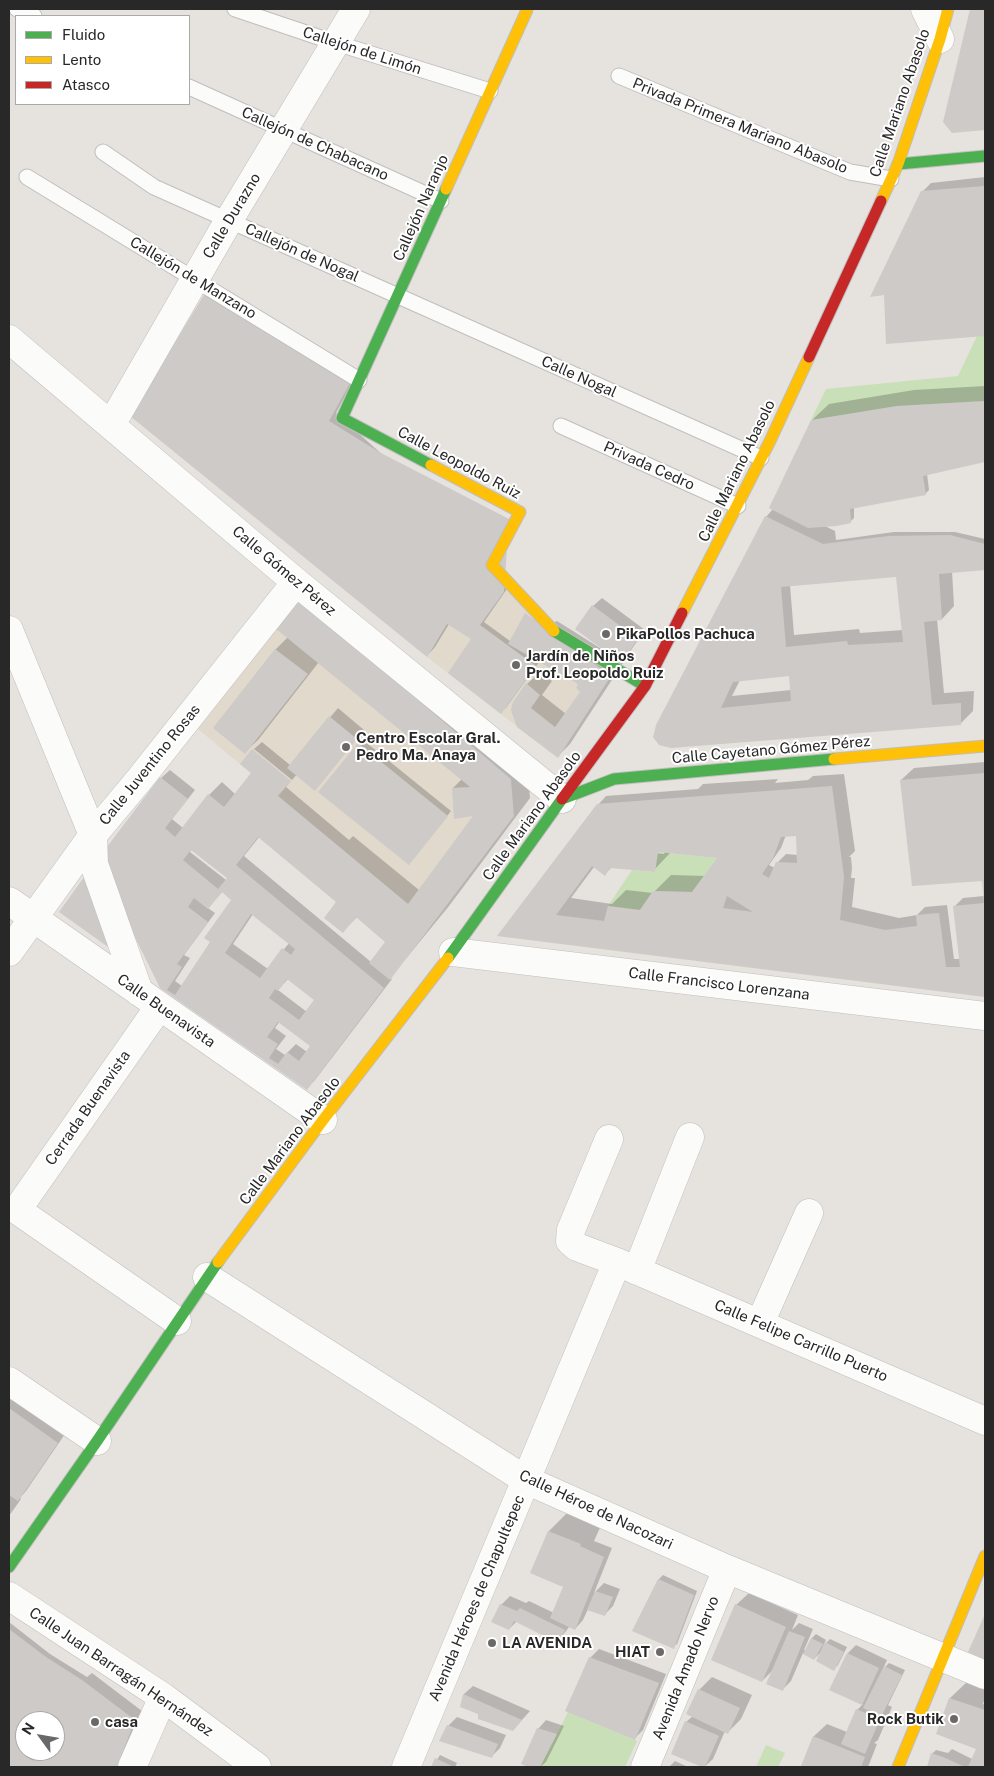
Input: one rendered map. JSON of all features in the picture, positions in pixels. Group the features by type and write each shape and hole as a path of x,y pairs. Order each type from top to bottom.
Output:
{"street":[{"name":"Calle Durazno","path":"110,425 229,220 356,9"},
{"path":"925,9 940,39"},
{"name":"Calle Mariano Abasolo","path":"9,1567 97,1441 207,1277 323,1120 453,952 645,686 738,506 898,164 940,39 948,9"},
{"name":"Callejón Naranjo","path":"342,418 527,10"},
{"path":"898,164 985,156"},
{"name":"Calle Gómez Pérez","path":"9,339 296,582 562,799"},
{"name":"Calle Leopoldo Ruiz","path":"342,418 520,512 492,565 551,629 645,686"},
{"name":"Calle Juventino Rosas","path":"9,952 93,835 296,582"},
{"path":"9,630 93,835 94,864 149,999"},
{"name":"Calle Cayetano Gómez Pérez","path":"562,799 614,779 985,746"},
{"name":"Calle Buenavista","path":"9,901 323,1120"},
{"name":"Calle Francisco Lorenzana","path":"453,952 985,1016"},
{"name":"Cerrada Buenavista","path":"149,999 17,1210 177,1321"},
{"name":"Avenida Héroes de Chapultepec","path":"406,1767 526,1480 690,1138"},
{"name":"Calle Felipe Carrillo Puerto","path":"609,1139 571,1230 570,1241 577,1247 627,1266 760,1323 985,1422"},
{"path":"760,1323 809,1213"},
{"name":"Calle Héroe de Nacozari","path":"207,1277 526,1480 727,1569 985,1674"},
{"path":"9,1381 97,1441"},
{"path":"898,1767 985,1556"},
{"name":"Avenida Amado Nervo","path":"645,1767 727,1569"},
{"name":"Calle Juan Barragán Hernández","path":"9,1596 163,1697 257,1767"},
{"path":"132,1767 163,1697"}],"lane":[{"path":"17,9 32,15"},
{"name":"Callejón de Limón","path":"235,9 336,44 490,91"},
{"name":"Privada Primera Mariano Abasolo","path":"619,76 850,172 891,179"},
{"name":"Callejón de Chabacano","path":"190,87 441,201"},
{"name":"Callejón de Nogal","path":"103,152 154,187 398,295"},
{"name":"Callejón de Manzano","path":"27,177 359,380"},
{"name":"Calle Nogal","path":"398,295 761,458"},
{"name":"Privada Cedro","path":"561,426 738,506"}],"shaded area":[{"name":"Jardín de Niños Prof. Leopoldo Ruiz","path":"480,568 611,676 558,758 427,657"},
{"name":"Centro Escolar Gral. Pedro Ma. Anaya","path":"299,599 511,779 514,816 432,924 198,729"}],"green space":[{"path":"977,336 985,336 985,401 897,406 811,420 826,389 958,376"},
{"path":"658,852 717,858 692,892 653,891 640,910 608,906 632,870 655,872"},
{"path":"568,1712 637,1741 625,1767 540,1767"},
{"path":"766,1745 785,1753 778,1767 756,1767"}],"building":[{"path":"970,9 985,9 985,130 952,133 943,122"},
{"path":"985,186 985,336 886,344 884,295 870,297 921,191"},
{"path":"204,295 350,383 329,421 379,452 509,519 504,592 480,625 536,666 501,714 448,673 471,639 447,624 427,657 130,416"},
{"path":"985,401 985,462 923,476 926,495 850,509 851,523 836,526 808,528 769,508 811,420 897,406"},
{"path":"765,516 823,544 889,536 950,535 985,544 985,570 939,574 942,620 924,622 932,705 961,703 961,725 671,748 659,745 653,737 656,725","holes":["896,577 903,642 848,645 847,641 786,647 781,587","789,676 791,701 721,708 733,682"]},
{"path":"299,599 511,779 514,816 390,980 369,963 385,942 356,917 343,933 324,918 336,902 258,837 236,865 384,988 307,1090 160,988 97,860 160,777 188,799 165,828 175,837 208,794 224,807 251,773 240,764 252,749 291,781 278,796 408,904 473,816 454,819 452,788 470,787 275,628","holes":["191,850 227,878 218,889 183,860","222,892 231,900 204,938 210,942 175,995 167,990 182,967 177,964 208,922 188,907 194,898 208,909","251,914 295,949 291,955 282,948 260,978 225,953","287,979 314,1000 299,1020 269,998 275,989 278,991","278,1022 310,1046 299,1061 287,1052 278,1064 269,1058 278,1044 267,1037"]},
{"name":"PikaPollos Pachuca","path":"592,605 638,639 621,663 575,629"},
{"path":"525,613 611,676 558,758 517,727 511,710 513,702 526,683 540,695 531,708 555,727 580,692 576,688 578,684 508,644"},
{"path":"275,649 308,674 245,754 213,728"},
{"path":"329,716 357,739 315,791 287,768"},
{"path":"358,743 448,816 409,865 318,792"},
{"path":"985,773 985,997 497,936 597,804 832,786 844,877 840,920 885,930 917,926 916,915 939,913 946,967 960,967 953,906 984,903 982,881 912,886 900,780","holes":["796,836 797,863 776,862 769,878 762,874 773,858 781,837","658,852 717,858 692,892 653,891 640,910 608,906 604,921 556,915 592,866 605,876 610,868 655,872","727,896 753,912 723,908"]},
{"path":"87,873 111,949 59,912"},
{"path":"9,1408 58,1443 18,1501 9,1495"},
{"path":"548,1531 581,1544 580,1546 604,1557 575,1630 550,1618 563,1587 530,1573"},
{"path":"658,1579 694,1595 674,1649 632,1631"},
{"path":"595,1591 613,1597 605,1616 587,1610"},
{"path":"500,1604 517,1611 520,1608 565,1630 558,1643 514,1621 509,1630 491,1622"},
{"path":"735,1604 786,1627 762,1682 711,1660"},
{"path":"985,1614 985,1660 968,1652"},
{"path":"9,1629 135,1720 117,1767 9,1767"},
{"path":"789,1631 805,1637 783,1691 766,1684"},
{"path":"811,1638 823,1644 814,1660 803,1654"},
{"path":"825,1642 844,1652 834,1671 816,1661"},
{"path":"847,1653 879,1668 862,1705 829,1690"},
{"path":"589,1657 659,1683 635,1740 565,1711"},
{"path":"884,1666 902,1675 881,1717 863,1708"},
{"path":"698,1689 740,1708 728,1734 686,1714"},
{"path":"463,1694 522,1720 513,1731 478,1719 478,1714 460,1707"},
{"path":"949,1698 985,1710 985,1767 968,1767 976,1749 936,1734"},
{"path":"856,1709 880,1719 865,1754 841,1744"},
{"path":"685,1721 719,1736 705,1767 671,1754"},
{"path":"447,1725 498,1744 492,1758 439,1741"},
{"path":"537,1728 557,1734 540,1767 528,1767 521,1764"},
{"path":"813,1736 865,1757 861,1767 801,1766"},
{"path":"931,1753 943,1757 965,1767 927,1767"},
{"path":"435,1758 454,1767 431,1767"}],"traffic: fast":[{"path":"898,164 985,156"},
{"path":"431,465 342,418 446,189"},
{"path":"554,631 645,686"},
{"path":"448,958 562,799 614,779 834,759"},
{"path":"9,1567 218,1262"}],"traffic: slow":[{"path":"881,201 898,164 940,39 948,9"},
{"path":"446,189 527,10"},
{"path":"682,613 770,441 809,357"},
{"path":"431,465 520,512 492,565 554,631"},
{"path":"834,759 985,746"},
{"path":"218,1262 323,1120 448,958"},
{"path":"898,1767 985,1556"}],"traffic: jam":[{"path":"809,357 881,201"},
{"path":"562,799 645,686 682,613"}],"place":[{"name":"PikaPollos Pachuca","path":"606,634"},
{"name":"Jardín de Niños Prof. Leopoldo Ruiz","path":"516,665"},
{"name":"Centro Escolar Gral. Pedro Ma. Anaya","path":"346,747"},
{"name":"LA AVENIDA","path":"492,1643"},
{"name":"HIAT","path":"660,1652"},
{"name":"Rock Butik","path":"954,1719"},
{"name":"casa","path":"95,1722"}]}
